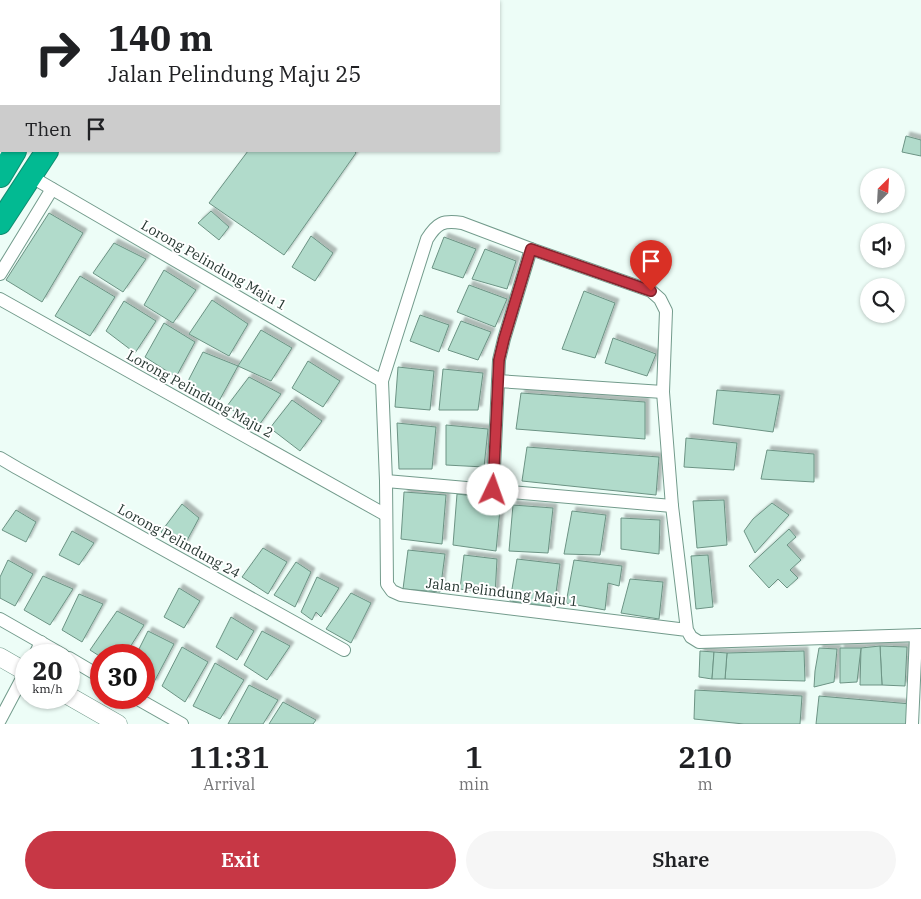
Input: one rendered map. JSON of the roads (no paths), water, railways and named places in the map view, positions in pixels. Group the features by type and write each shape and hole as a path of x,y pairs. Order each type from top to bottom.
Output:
{"highway":[{"path":"0,176 14,152"},
{"path":"0,223 46,152"}],"street":[{"path":"0,152 0,176"},
{"name":"Lorong Pelindung Maju 1","path":"30,176 382,381"},
{"path":"0,274 52,189"},
{"path":"386,514 382,381 427,239 438,225 444,222 462,223 651,291 660,299 666,311 663,392 672,506 687,630 691,637 699,642 918,636 912,724"},
{"path":"493,490 499,360 531,249"},
{"name":"Lorong Pelindung Maju 2","path":"0,299 386,514"},
{"path":"498,381 663,392"},
{"name":"Lorong Pelindung 24","path":"0,458 344,650"},
{"path":"386,480 672,506"},
{"name":"Jalan Pelindung Maju 1","path":"386,514 387,584 392,591 401,595 687,630"},
{"path":"0,619 44,644"},
{"path":"0,657 15,665"},
{"path":"0,720 4,701 15,686"},
{"path":"80,702 118,724"},
{"path":"155,709 182,724"}]}
